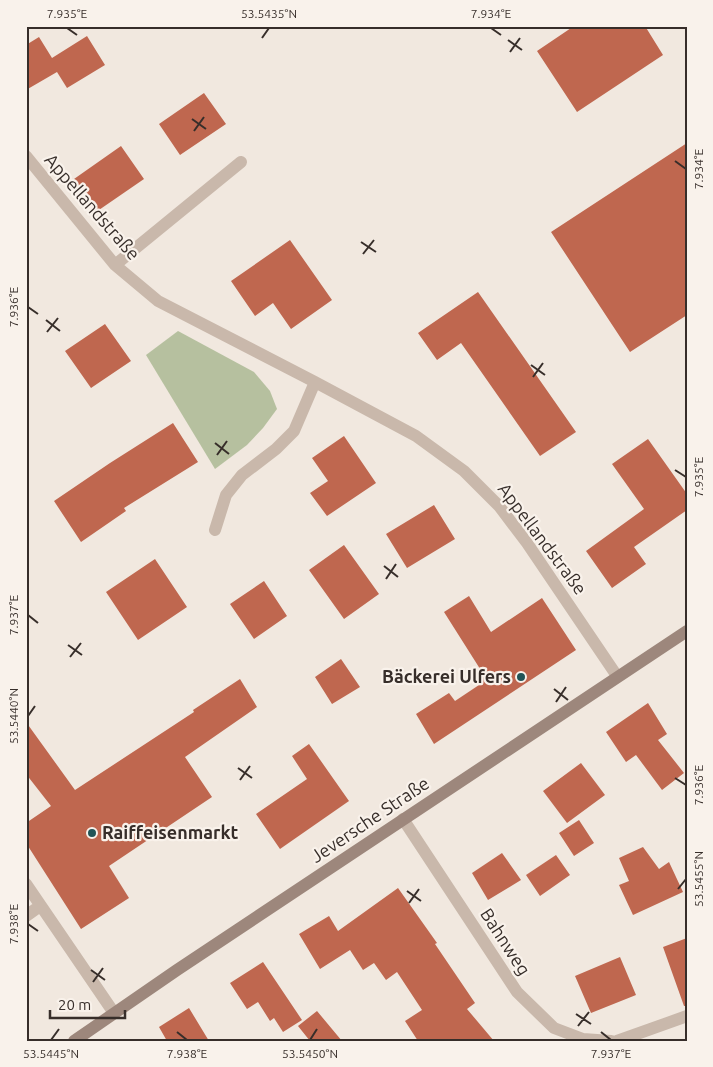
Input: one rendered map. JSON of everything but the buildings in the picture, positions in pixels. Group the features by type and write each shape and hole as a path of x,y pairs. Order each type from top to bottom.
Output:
{"street":[{"name":"Appellandstraße","path":"26,156 115,265 158,301 416,436 464,471 499,506 527,543 617,676"},
{"path":"115,265 241,162"},
{"path":"215,530 226,496 242,475 276,449 294,431 316,382"},
{"name":"Jeversche Straße","path":"74,1041 403,819 687,631"},
{"name":"Bahnweg","path":"403,819 517,992 554,1028 583,1039 611,1041"},
{"path":"26,884 114,1013"},
{"path":"26,916 40,906"},
{"path":"617,1041 687,1016"}],"green space":[{"path":"178,331 254,372 270,391 277,409 247,445 215,469 146,355"}],"place":[{"name":"Bäckerei Ulfers","path":"521,677"},
{"name":"Raiffeisenmarkt","path":"92,833"}]}
